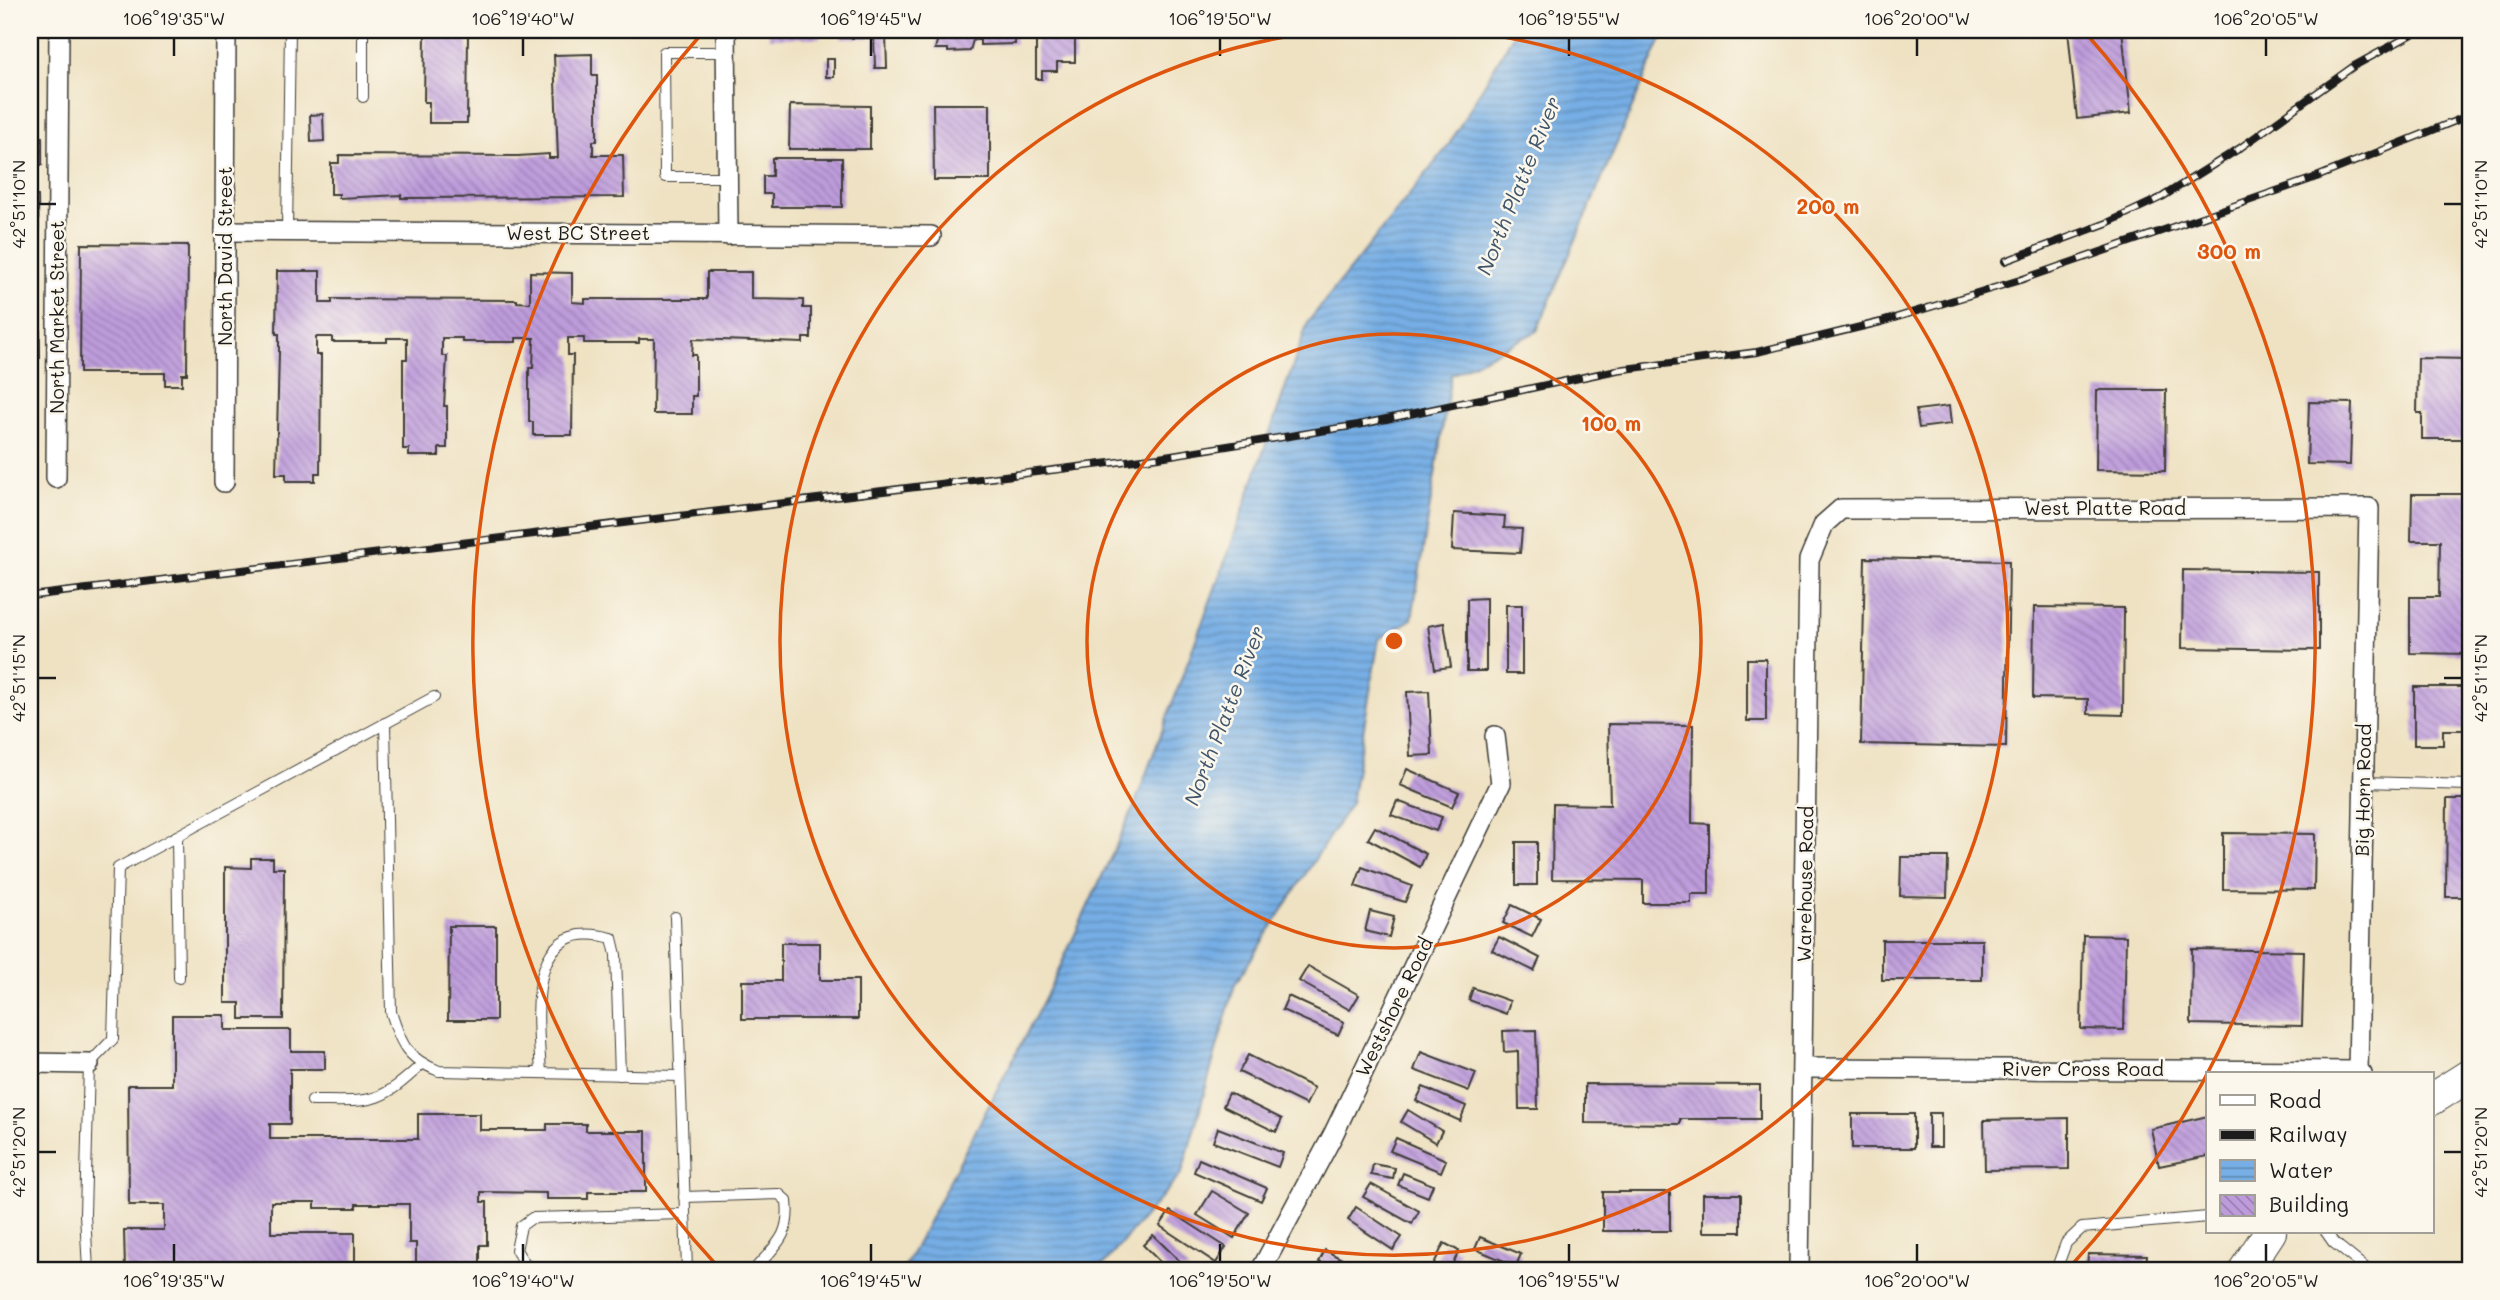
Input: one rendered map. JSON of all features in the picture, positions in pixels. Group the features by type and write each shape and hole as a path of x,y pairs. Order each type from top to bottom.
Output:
{"main road":[{"path":"2434,1098 2470,1075"},
{"path":"2245,1270 2269,1234"}],"street":[{"name":"North Market Street","path":"56,478 59,30"},
{"name":"North David Street","path":"224,482 226,30"},
{"path":"726,30 728,234"},
{"name":"West BC Street","path":"225,231 931,236"},
{"name":"West Platte Road","path":"1841,509 2370,508"},
{"name":"Big Horn Road","path":"2360,1072 2370,508"},
{"name":"Warehouse Road","path":"1799,1270 1809,560 1824,524 1841,509"},
{"name":"Westshore Road","path":"1262,1270 1332,1135 1501,783 1495,736"},
{"path":"30,1063 89,1064"},
{"name":"River Cross Road","path":"1802,1068 2248,1072"}],"lane":[{"path":"286,231 290,30"},
{"path":"363,30 363,97"},
{"path":"726,52 664,52 665,177 727,177"},
{"path":"88,1270 85,1214 89,1064 113,1039 118,868 434,697"},
{"path":"385,723 391,1012 401,1044 422,1064 439,1071 680,1076"},
{"path":"2364,782 2470,785"},
{"path":"177,836 179,978"},
{"path":"675,917 687,1270"},
{"path":"541,1073 538,1006 542,968 557,946 578,933 594,933 612,938 620,1075"},
{"path":"312,1101 378,1098 392,1092 422,1064"},
{"path":"684,1197 779,1194 787,1201 789,1220 785,1235 754,1270"},
{"path":"548,1270 526,1266 516,1250 521,1226 533,1218 684,1214"},
{"path":"2056,1270 2066,1243 2082,1228 2206,1217"},
{"path":"2327,1234 2333,1242 2364,1267 2363,1270"}],"water":[{"name":"North Platte River","path":"1516,30 1665,30 1537,331 1451,375 1412,619 1379,639 1351,803 1235,984 1182,1173 1099,1270 903,1270 1051,986 1133,809 1231,545 1308,322 1448,146"}],"building":[{"path":"429,30 464,30 464,35 468,35 467,123 429,123 429,102 424,102 425,35 429,35"},
{"path":"769,30 820,30 820,38 769,38"},
{"path":"841,30 870,30 870,38 841,38"},
{"path":"913,30 926,30 926,37 913,37"},
{"path":"940,30 1015,30 1015,44 980,45 980,40 973,40 970,51 948,52 948,49 935,49"},
{"path":"1036,30 1081,30 1075,32 1075,62 1057,62 1057,71 1042,71 1042,79 1036,79"},
{"path":"2068,30 2122,30 2131,113 2077,119"},
{"path":"874,35 886,35 887,68 875,68"},
{"path":"592,54 592,75 597,75 597,141 593,141 593,155 623,155 624,197 401,198 401,195 339,198 339,194 331,194 331,163 339,163 339,155 549,154 549,158 558,158 554,55"},
{"path":"826,59 834,59 834,77 826,77"},
{"path":"933,104 990,104 990,180 934,180"},
{"path":"790,105 870,106 870,149 789,149"},
{"path":"323,114 324,141 311,142 310,115"},
{"path":"30,137 42,137 42,165 30,165"},
{"path":"772,158 842,158 842,207 772,207 772,194 763,194 763,176 772,176"},
{"path":"30,196 38,196 40,358 30,358"},
{"path":"81,244 188,245 187,374 182,374 182,385 165,385 165,373 80,373"},
{"path":"277,271 320,271 320,303 332,303 332,299 517,300 530,303 530,272 572,273 572,302 585,303 585,299 707,299 707,272 751,272 751,299 803,300 803,308 811,308 811,338 803,338 803,343 693,339 692,355 696,355 696,396 692,396 692,414 653,414 654,339 639,339 639,343 584,343 584,338 568,338 568,355 573,355 572,435 533,435 533,422 529,422 529,368 533,368 534,338 516,338 516,342 462,342 462,338 442,338 442,356 447,356 444,406 447,406 447,448 439,448 439,456 409,456 409,449 403,449 403,359 407,359 407,338 387,338 387,342 332,342 332,337 316,337 316,355 321,355 320,473 315,473 315,481 286,481 286,474 276,474 279,352 279,334 276,334"},
{"path":"2418,358 2470,359 2470,439 2422,439 2422,413 2417,413"},
{"path":"2097,390 2166,390 2165,471 2096,470"},
{"path":"2309,402 2352,403 2350,465 2307,464"},
{"path":"1949,406 1951,424 1919,428 1916,410"},
{"path":"2412,494 2470,494 2470,654 2410,653 2410,597 2439,597 2440,541 2411,541"},
{"path":"1454,513 1505,516 1504,528 1522,529 1520,553 1452,550"},
{"path":"1865,558 2009,561 2006,747 1861,744"},
{"path":"2183,570 2319,572 2319,650 2182,648"},
{"path":"1486,598 1486,671 1467,671 1467,599"},
{"path":"1506,605 1522,605 1522,674 1506,674"},
{"path":"2034,607 2124,608 2123,715 2088,714 2088,699 2033,698"},
{"path":"1444,623 1451,667 1435,669 1428,626"},
{"path":"1747,659 1766,659 1766,721 1747,721"},
{"path":"2414,687 2470,687 2470,760 2466,760 2465,730 2443,730 2443,745 2414,745"},
{"path":"1429,691 1432,755 1410,756 1407,692"},
{"path":"1608,724 1693,725 1692,823 1709,824 1709,894 1691,894 1691,903 1643,903 1643,880 1552,879 1553,804 1610,805"},
{"path":"1407,769 1459,792 1452,807 1400,785"},
{"path":"2447,799 2470,799 2470,897 2446,897"},
{"path":"1397,801 1442,817 1436,831 1391,815"},
{"path":"1375,827 1426,854 1420,867 1368,839"},
{"path":"2223,833 2315,834 2314,890 2223,889"},
{"path":"1516,842 1537,842 1537,885 1516,885"},
{"path":"1901,857 1948,857 1947,897 1900,896"},
{"path":"251,858 273,858 273,868 284,868 283,1019 240,1019 240,1003 225,1003 225,867 251,868"},
{"path":"1362,867 1412,886 1405,902 1355,886"},
{"path":"1512,905 1541,919 1532,937 1503,923"},
{"path":"1370,911 1394,917 1389,937 1365,931"},
{"path":"449,926 496,926 496,1020 448,1020"},
{"path":"2083,935 2126,936 2124,1030 2081,1029"},
{"path":"1499,937 1540,958 1534,971 1492,950"},
{"path":"1882,940 1982,940 1982,980 1882,980"},
{"path":"781,943 820,943 820,980 858,980 858,1019 742,1019 742,981 781,981"},
{"path":"2192,949 2304,951 2302,1026 2191,1024"},
{"path":"1308,966 1359,995 1350,1010 1299,981"},
{"path":"1473,988 1510,1001 1506,1014 1469,1000"},
{"path":"1288,996 1344,1022 1338,1035 1282,1010"},
{"path":"172,1015 225,1015 225,1030 291,1030 291,1051 325,1051 325,1069 290,1069 290,1124 270,1124 270,1139 418,1139 418,1114 480,1114 480,1130 547,1130 547,1124 586,1124 586,1131 646,1131 646,1192 588,1192 588,1199 546,1199 546,1193 481,1192 481,1202 487,1202 487,1245 480,1245 480,1270 416,1270 416,1243 409,1243 409,1204 356,1204 356,1208 315,1208 315,1202 271,1202 271,1233 355,1233 355,1270 125,1270 124,1230 164,1230 164,1205 129,1205 128,1085 172,1085"},
{"path":"1536,1030 1538,1109 1519,1109 1518,1051 1504,1052 1503,1031"},
{"path":"1421,1052 1476,1073 1469,1091 1414,1070"},
{"path":"1248,1055 1314,1088 1306,1105 1239,1072"},
{"path":"1585,1084 1760,1085 1760,1119 1680,1119 1680,1124 1585,1123"},
{"path":"1423,1087 1466,1106 1460,1121 1416,1101"},
{"path":"1229,1093 1282,1119 1276,1132 1223,1106"},
{"path":"1408,1110 1442,1131 1436,1143 1401,1122"},
{"path":"1929,1113 1941,1113 1941,1147 1929,1147"},
{"path":"1852,1114 1914,1114 1914,1148 1852,1148"},
{"path":"2206,1116 2206,1156 2159,1166 2151,1129"},
{"path":"2069,1118 2069,1169 1985,1170 1984,1120"},
{"path":"1218,1128 1283,1153 1278,1167 1213,1142"},
{"path":"1396,1138 1446,1160 1441,1172 1390,1151"},
{"path":"1199,1159 1267,1188 1261,1201 1194,1172"},
{"path":"1373,1164 1395,1168 1393,1179 1371,1175"},
{"path":"1403,1173 1433,1185 1428,1197 1398,1185"},
{"path":"1371,1184 1419,1211 1412,1224 1363,1197"},
{"path":"1212,1191 1249,1213 1234,1238 1197,1215"},
{"path":"1603,1192 1670,1192 1670,1231 1603,1231"},
{"path":"1703,1194 1741,1194 1741,1232 1703,1232"},
{"path":"1356,1207 1402,1237 1393,1250 1348,1220"},
{"path":"1170,1211 1226,1247 1216,1263 1160,1226"},
{"path":"1153,1235 1189,1270 1168,1270 1143,1245"},
{"path":"1480,1237 1521,1254 1516,1266 1475,1249"},
{"path":"1444,1243 1459,1251 1450,1270 1431,1270"},
{"path":"1325,1250 1362,1270 1334,1270 1319,1262"},
{"path":"2088,1254 2147,1255 2146,1270 2087,1270"},
{"path":"1468,1262 1483,1270 1464,1270"}],"railway":[{"path":"2005,261 2107,223 2162,197 2240,148 2354,66 2420,30"},
{"path":"30,596 1159,457 1358,425 1617,370 1757,352 1881,322 2020,280 2314,178 2470,115"}]}
